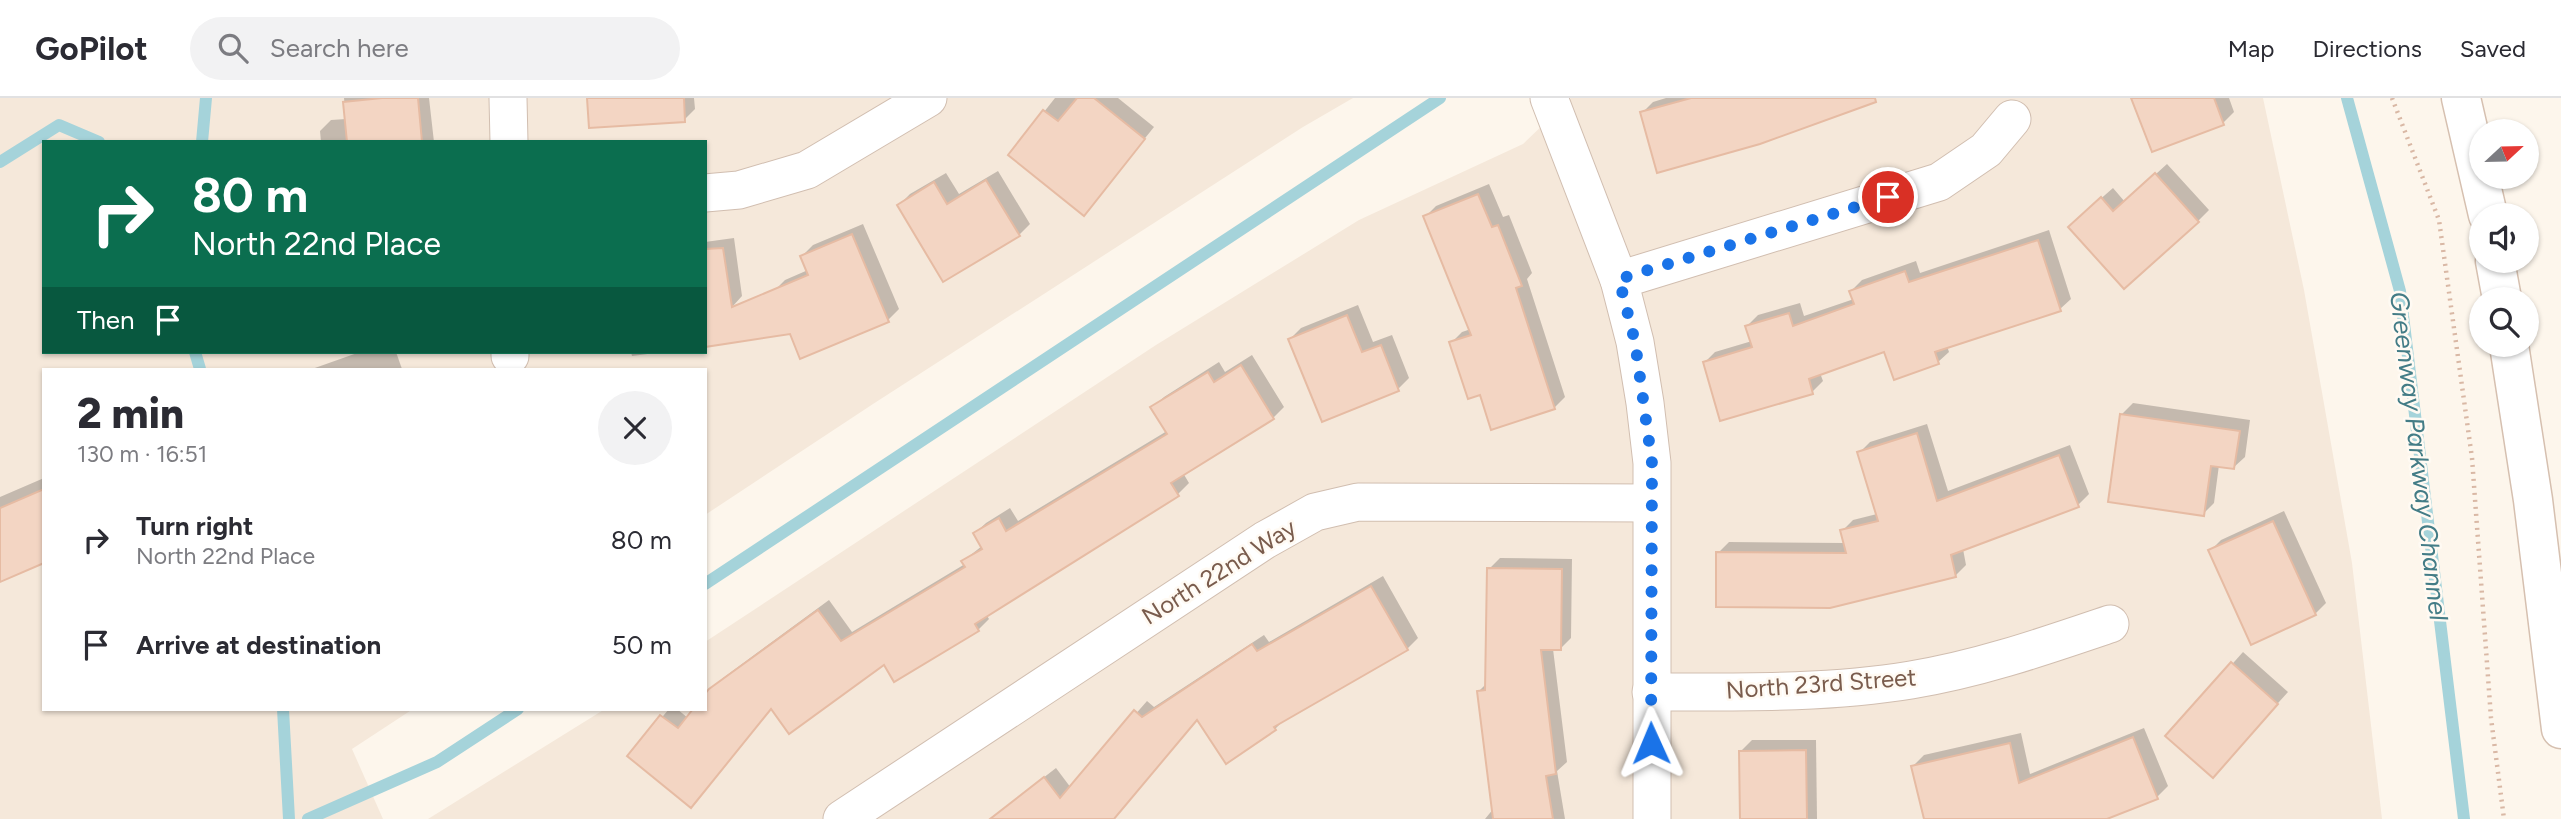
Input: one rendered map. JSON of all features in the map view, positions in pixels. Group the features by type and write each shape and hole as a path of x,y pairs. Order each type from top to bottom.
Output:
{"main road":[{"path":"2461,98 2485,203"},
{"path":"2511,357 2533,500 2561,729"}],"street":[{"path":"508,98 509,140"},
{"path":"707,192 739,190 807,170 928,98"},
{"path":"1554,110 1619,279 1635,342 1645,403 1652,463 1652,819"},
{"path":"1619,279 1939,182 1986,150 2012,119"},
{"name":"North 22nd Way","path":"842,819 1265,540 1315,512 1357,502 1651,503"},
{"name":"North 23rd Street","path":"1651,692 1846,687 1912,680 2036,650 2110,624"}],"path":[{"path":"2392,98 2439,219 2472,458 2491,718 2504,819"}],"shaded area":[{"path":"0,98 1353,98 1303,127 707,514 707,368 42,368 42,711 410,711 352,749 383,819 0,819"},
{"path":"1571,98 2263,98 2304,290 2352,563 2382,819 428,819 602,711 707,711 707,641 1156,345 1359,220 1523,144"}],"building":[{"path":"418,98 422,140 347,140 343,102"},
{"path":"587,98 684,98 685,122 589,128"},
{"path":"1077,98 1094,98 1145,139 1084,216 1008,155 1043,110 1058,121"},
{"path":"1691,98 1875,98 1876,102 1760,144 1657,173 1640,112"},
{"path":"2131,98 2214,98 2224,125 2152,152"},
{"path":"2155,173 2199,222 2124,289 2068,227 2101,197 2113,211"},
{"path":"986,180 1020,236 943,282 897,205 934,182 947,204"},
{"path":"1478,194 1492,227 1498,225 1522,286 1516,288 1555,409 1491,430 1480,395 1468,399 1449,342 1471,335 1423,216"},
{"path":"852,234 889,322 800,359 790,334 707,347 707,249 723,248 732,307 808,275 800,256"},
{"path":"2038,240 2061,311 1935,352 1939,364 1894,380 1884,352 1809,379 1813,394 1720,421 1703,362 1752,347 1745,326 1789,313 1793,326 1854,304 1849,291 1905,271 1909,282"},
{"path":"1347,315 1362,352 1381,345 1399,391 1322,422 1288,339"},
{"path":"1241,365 1274,419 1171,483 1179,496 975,624 979,631 894,682 884,665 789,734 771,709 691,808 627,756 660,715 678,728 691,711 707,711 709,689 818,610 841,641 965,567 961,561 982,549 973,533 999,518 1006,531 1167,434 1150,407 1208,372 1214,382"},
{"path":"2120,414 2240,431 2234,469 2211,466 2204,516 2108,502"},
{"path":"1917,433 1937,501 2059,455 2079,507 1951,555 1956,577 1830,608 1716,607 1716,552 1846,553 1840,530 1878,521 1857,452"},
{"path":"42,490 42,564 0,582 0,508"},
{"path":"2273,521 2316,615 2251,645 2208,550"},
{"path":"1487,568 1562,569 1561,650 1541,650 1556,774 1546,776 1553,819 1493,819 1477,691 1485,690"},
{"path":"1371,586 1408,650 1274,727 1276,730 1226,764 1197,720 1114,819 990,819 1044,777 1060,798 1134,710 1142,717 1252,644 1257,651"},
{"path":"2231,662 2278,704 2213,778 2165,736"},
{"path":"2133,737 2158,799 2107,819 1924,819 1911,766 2010,743 2019,783"},
{"path":"1806,750 1807,819 1740,819 1739,751"}],"waterway":[{"path":"202,140 206,98"},
{"path":"707,583 1440,98"},
{"name":"Greenway Parkway Channel","path":"2347,98 2400,291 2464,819"},
{"path":"0,162 59,125 94,140"},
{"path":"196,354 200,368"},
{"path":"283,711 289,819"},
{"path":"308,819 437,762 515,711"}],"route":[{"path":"1651,743 1652,463 1635,342 1619,279 1888,197"}]}
